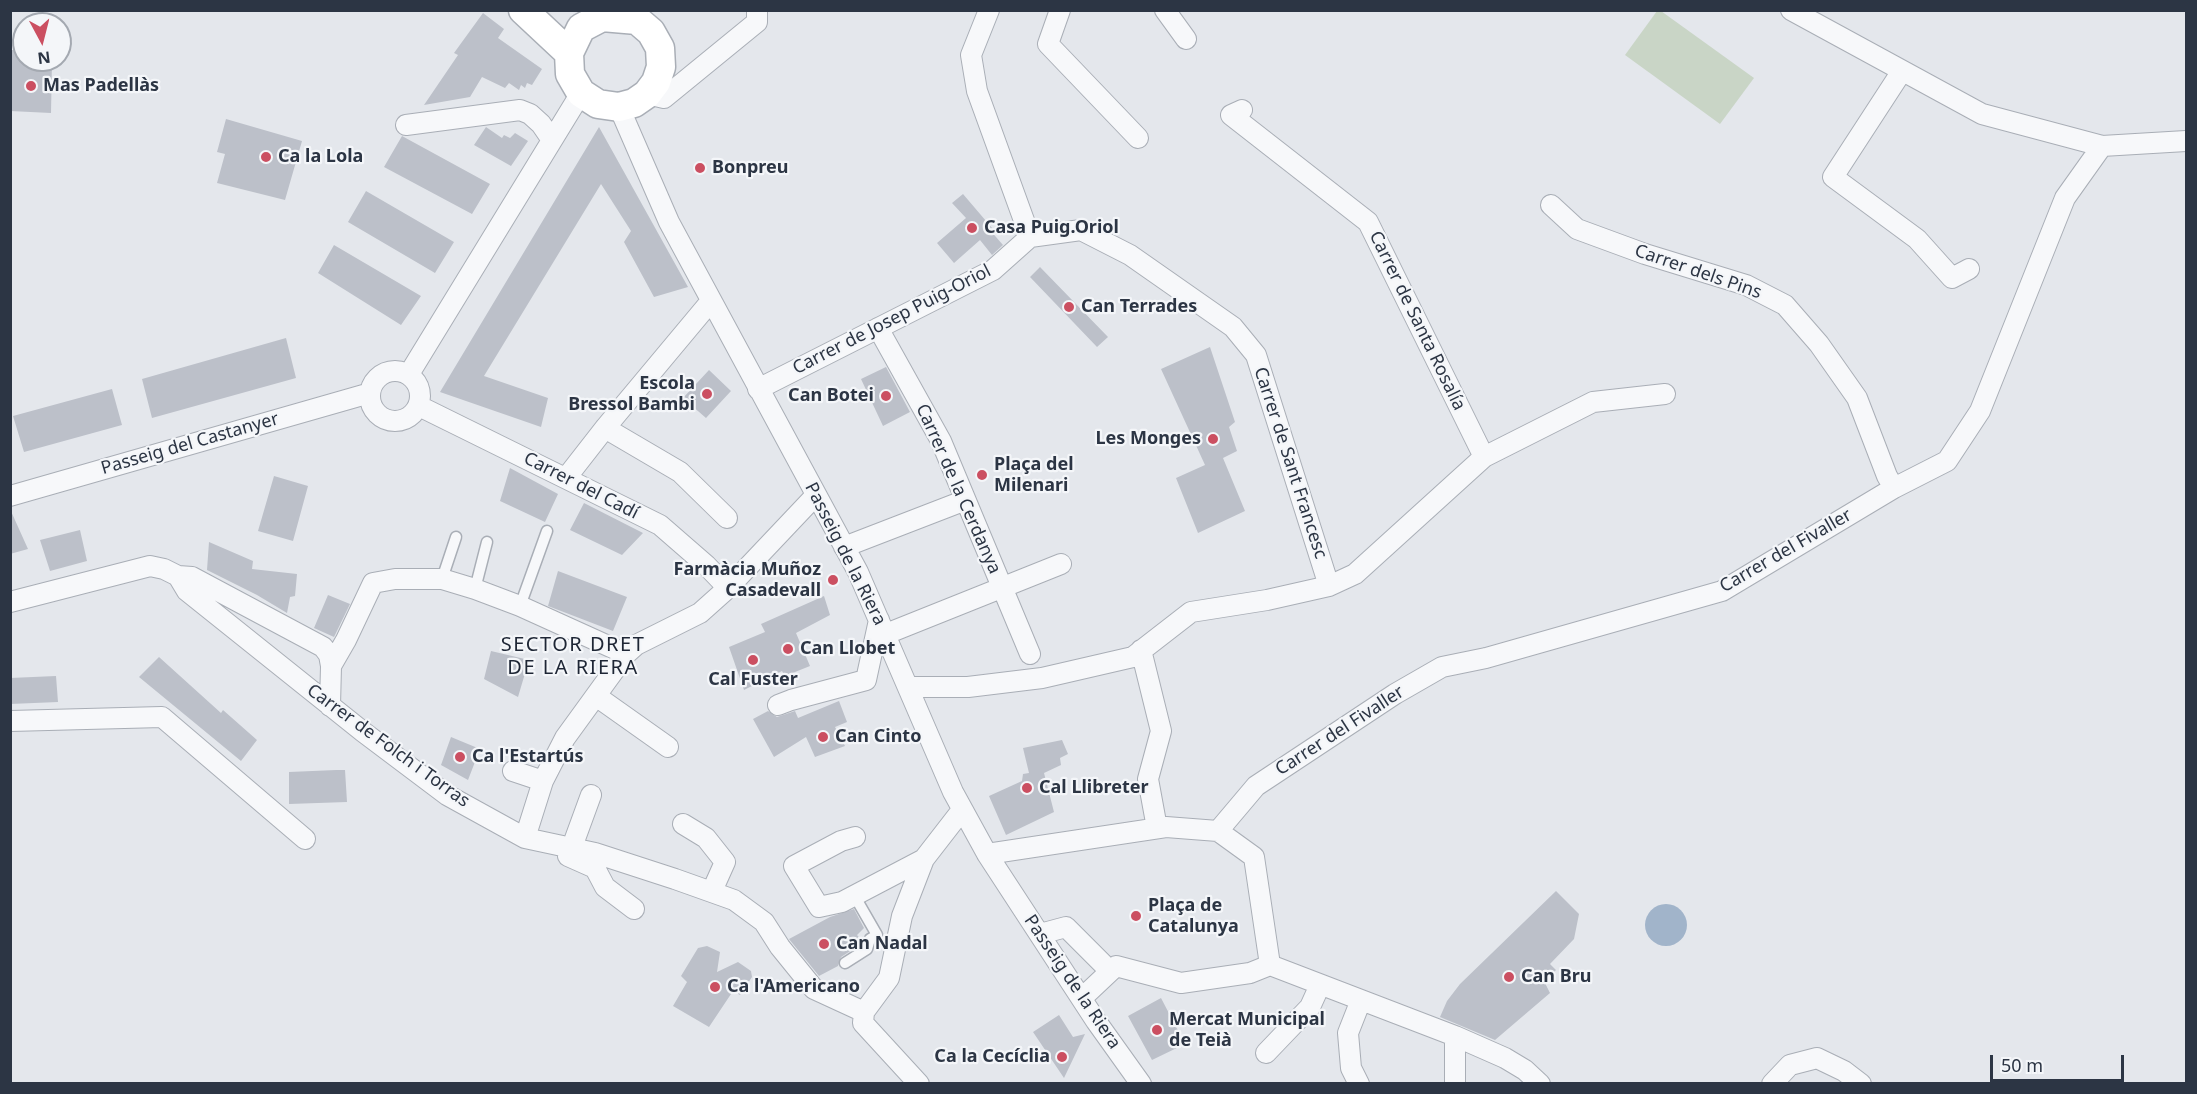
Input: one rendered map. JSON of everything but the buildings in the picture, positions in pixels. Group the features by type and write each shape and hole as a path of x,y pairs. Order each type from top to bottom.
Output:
{"street":[{"path":"523,10 569,53"},
{"path":"647,94 664,98 757,22 757,10"},
{"path":"988,10 971,55 977,91 1030,237"},
{"path":"1060,10 1048,44 1138,138"},
{"path":"1165,10 1186,39"},
{"path":"1791,10 1982,114 2102,146 2187,141"},
{"path":"597,14 637,15 660,48 661,67 656,82 647,94 634,103 619,107 598,104 581,93 570,74 569,53 581,28 597,14"},
{"path":"1902,71 1833,177 1917,239 1952,278 1969,269"},
{"path":"409,374 581,93"},
{"name":"Passeig de la Riera","path":"619,107 669,222 844,548 909,687 951,790 987,854 1138,1082"},
{"path":"406,125 520,110 530,114 541,124 552,140"},
{"name":"Carrer de Santa Rosalía","path":"1242,110 1231,115 1368,222 1484,458"},
{"name":"Carrer del Fivaller","path":"1218,831 1256,786 1395,694 1442,667 1486,658 1722,591 1894,488 1947,461 1980,411 2065,198 2102,146"},
{"name":"Carrer dels Pins","path":"1551,205 1577,229 1646,254 1746,285 1785,305 1819,344 1857,398 1887,476 1894,488"},
{"name":"Carrer de Sant Francesc","path":"1030,237 1081,230 1130,255 1233,327 1256,355 1329,586"},
{"name":"Carrer de Josep Puig-Oriol","path":"758,389 993,270 1030,237"},
{"path":"566,478 711,301"},
{"name":"Carrer de la Cerdanya","path":"878,328 941,441 1029,654"},
{"path":"394,370 409,374 420,388 421,394 419,406 412,415 389,420 374,410 370,393 376,379 394,370"},
{"name":"Passeig del Castanyer","path":"10,496 370,393"},
{"path":"909,687 968,687 1042,678 1132,657 1191,612 1267,600 1329,586 1355,574 1484,458 1593,402 1665,394"},
{"name":"Carrer del Cadí","path":"419,406 660,525 706,565 728,588"},
{"path":"605,428 680,472 727,518"},
{"path":"634,909 605,887 596,868 532,840 543,781 564,738 626,654 636,645 700,613 728,588 816,495"},
{"path":"844,548 958,503"},
{"path":"778,705 866,680 882,627 1003,587 1061,564"},
{"path":"10,602 150,566 164,569 177,576 192,577 323,647 329,655 331,666 330,706"},
{"name":"Carrer de Folch i Torras","path":"177,576 187,591 330,706 447,795 532,840 595,853 734,900 764,922 780,947 814,989 863,1017"},
{"path":"331,666 373,583 395,579 442,579 475,589 520,606 626,654"},
{"path":"1141,650 1161,731 1148,779 1157,828"},
{"path":"596,696 668,747"},
{"path":"10,721 162,717 305,839"},
{"path":"513,771 543,781"},
{"path":"572,848 591,795"},
{"path":"920,1083 863,1017 889,978 902,916 924,859 962,810"},
{"path":"683,824 706,838 725,862 712,891"},
{"path":"987,854 1166,827 1218,831 1254,857 1270,966"},
{"path":"855,837 841,841 795,866 819,908 842,902 924,859"},
{"path":"1040,934 1066,927 1110,971"},
{"path":"1082,998 1116,966 1180,983 1250,973 1270,966 1455,1036 1504,1058 1525,1070 1540,1083"},
{"path":"1266,1053 1310,1007 1320,985"},
{"path":"1359,1083 1351,1068 1348,1033 1361,1000"},
{"path":"1455,1036 1455,1083"},
{"path":"1772,1083 1790,1065 1817,1058 1844,1071 1861,1083"}],"lane":[{"path":"520,606 547,531"},
{"path":"442,579 456,537"},
{"path":"475,589 487,542"},
{"path":"845,963 867,950 870,939 877,935 854,895"}],"green space":[{"path":"1657,11 1661,11 1754,78 1720,124 1625,55"}],"water":[{"path":"1666,904 1681,910 1687,925 1681,940 1666,946 1651,940 1645,925 1651,910"}],"place":[{"name":"Mas Padellàs","path":"31,86"},
{"name":"Ca la Lola","path":"266,157"},
{"name":"Bonpreu","path":"700,168"},
{"name":"Casa Puig.Oriol","path":"972,228"},
{"name":"Can Terrades","path":"1069,307"},
{"name":"Escola Bressol Bambi","path":"707,394"},
{"name":"Can Botei","path":"886,396"},
{"name":"Les Monges","path":"1213,439"},
{"name":"Plaça del Milenari","path":"982,475"},
{"name":"Farmàcia Muñoz Casadevall","path":"833,580"},
{"name":"Can Llobet","path":"788,649"},
{"name":"Cal Fuster","path":"753,660"},
{"name":"Can Cinto","path":"823,737"},
{"name":"Ca l'Estartús","path":"460,757"},
{"name":"Cal Llibreter","path":"1027,788"},
{"name":"Plaça de Catalunya","path":"1136,916"},
{"name":"Can Nadal","path":"824,944"},
{"name":"Can Bru","path":"1509,977"},
{"name":"Ca l'Americano","path":"715,987"},
{"name":"Mercat Municipal de Teià","path":"1157,1030"},
{"name":"Ca la Cecíclia","path":"1062,1057"}],"district":[{"name":"SECTOR DRET DE LA RIERA","path":"573,656"}]}
